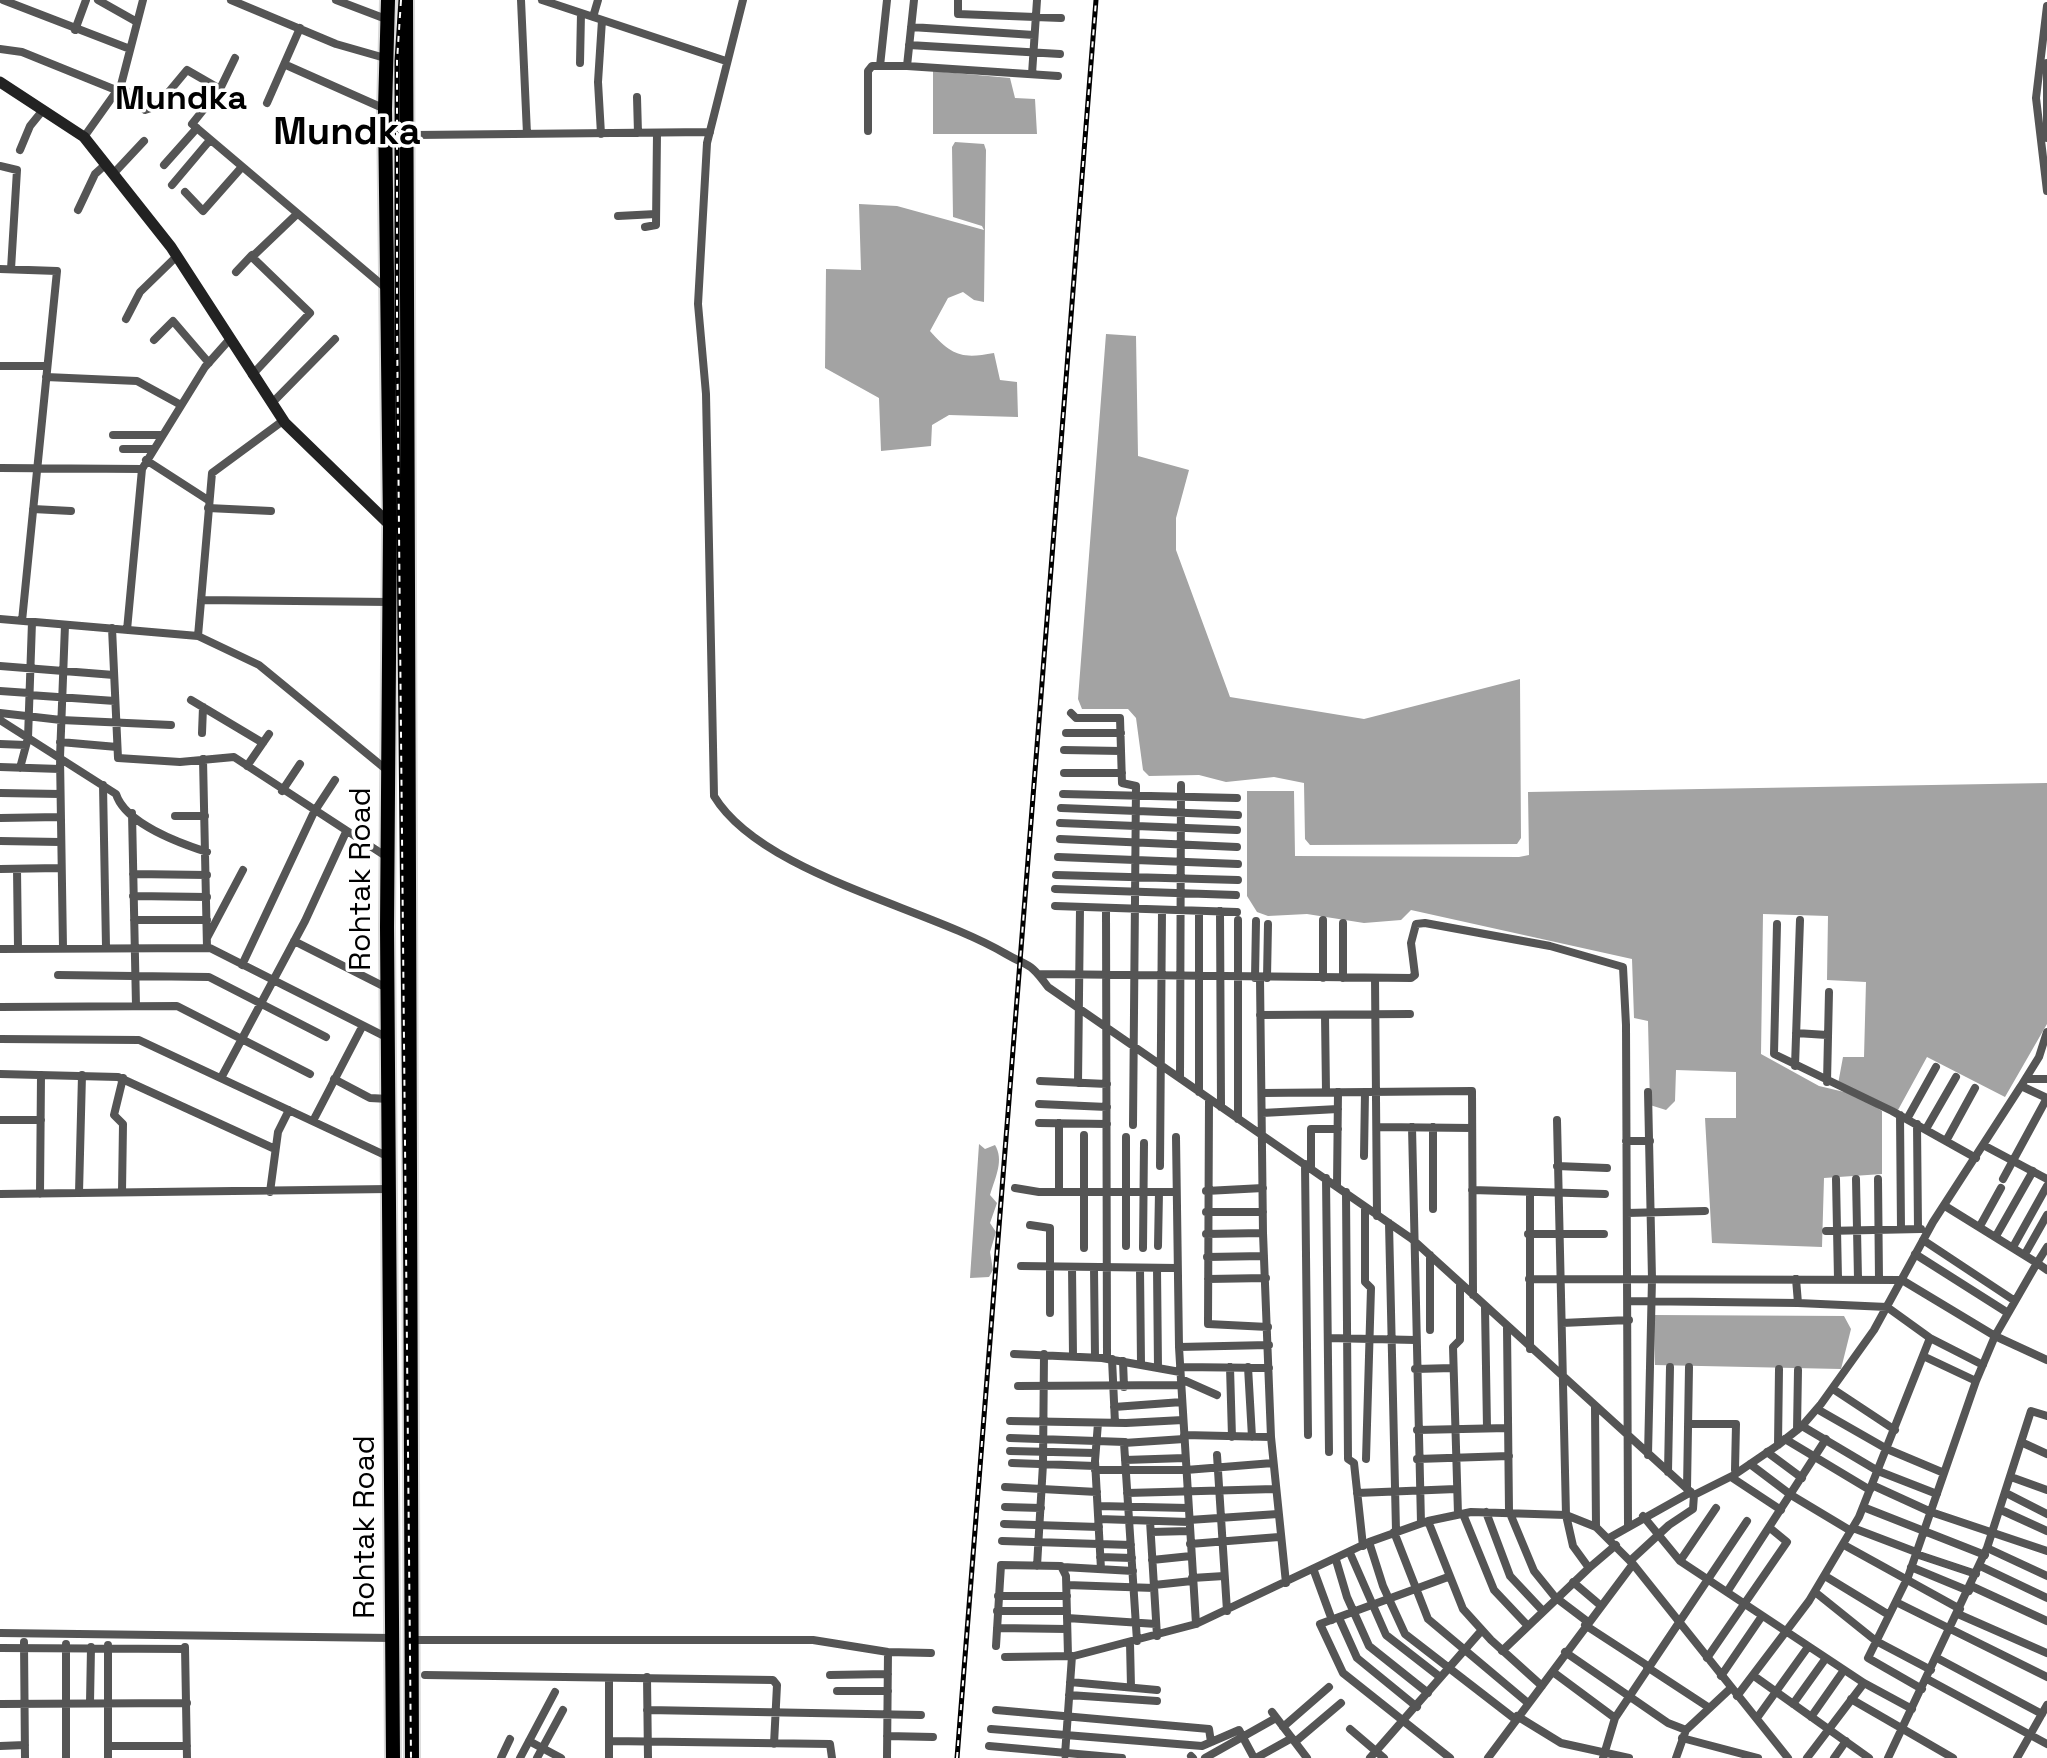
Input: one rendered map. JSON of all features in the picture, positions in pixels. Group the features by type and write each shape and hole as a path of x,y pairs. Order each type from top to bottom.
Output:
{"highway":[{"name":"Rohtak Road","path":"388,0 385,58 390,525 387,988 393,1758"},
{"name":"Rohtak Road","path":"406,0 412,1758"},
{"path":"389,366 406,366"},
{"path":"391,1242 408,1241"}],"street":[{"path":"3,0 130,49"},
{"path":"75,30 86,0"},
{"path":"98,0 137,22"},
{"path":"84,137 118,88 143,0"},
{"path":"231,0 336,44 385,58"},
{"path":"336,0 386,19"},
{"path":"521,0 527,134"},
{"path":"542,0 726,61"},
{"path":"598,0 601,134"},
{"path":"743,0 710,132 698,304 706,394 715,799 758,840 797,865 989,942 1005,954 1029,963 1048,987 1412,1239 1691,1492"},
{"path":"880,66 887,0"},
{"path":"907,66 914,0"},
{"path":"958,0 958,14 1061,18"},
{"path":"1032,74 1037,0"},
{"path":"2047,6 2036,98 2047,191"},
{"path":"580,63 581,13"},
{"path":"911,27 1034,35"},
{"path":"267,103 300,28"},
{"path":"909,45 1060,54"},
{"path":"0,49 22,52 118,88 145,110 157,106 187,70 220,89"},
{"path":"235,58 220,89 192,122 241,168 389,290"},
{"path":"2047,63 2047,138"},
{"path":"286,65 385,109"},
{"path":"868,131 867,74 872,66 1058,76"},
{"path":"0,82 84,137 177,256 284,420 390,525 406,525"},
{"path":"637,97 638,133"},
{"path":"20,150 30,126 43,110"},
{"path":"164,165 197,128"},
{"path":"415,135 710,132"},
{"path":"645,227 656,225 657,133"},
{"path":"172,185 210,140"},
{"path":"78,210 95,174 110,169 144,141"},
{"path":"0,166 17,170 11,269"},
{"path":"185,192 203,211 241,168"},
{"path":"236,272 297,214"},
{"path":"618,216 656,214"},
{"path":"252,255 310,313 252,375"},
{"path":"126,319 140,292 177,256"},
{"path":"0,269 57,271 22,621"},
{"path":"154,340 173,321 209,363"},
{"path":"272,403 335,339"},
{"path":"127,630 144,465 209,363 229,340"},
{"path":"0,366 47,366"},
{"path":"46,377 137,381 181,405"},
{"path":"198,636 208,504 214,471 284,420"},
{"path":"113,435 162,435"},
{"path":"123,449 153,449"},
{"path":"0,468 144,465 208,504 271,511"},
{"path":"33,509 71,511"},
{"path":"201,600 390,602"},
{"path":"0,619 198,636 259,665 388,771"},
{"path":"20,768 26,742 32,622"},
{"path":"63,948 60,742 65,625"},
{"path":"112,628 119,758 234,757 387,857"},
{"path":"0,666 114,675"},
{"path":"0,691 115,701"},
{"path":"191,700 266,738 247,766"},
{"path":"202,733 203,707"},
{"path":"0,713 61,720 171,725"},
{"path":"1071,713 1076,718 1120,718 1123,784 1136,785 1133,1125"},
{"path":"0,720 26,742 60,757 116,794 119,804 168,839 207,852"},
{"path":"1066,733 1121,733"},
{"path":"0,744 26,742"},
{"path":"60,742 117,747"},
{"path":"1064,750 1121,751"},
{"path":"203,759 207,943"},
{"path":"282,791 300,764"},
{"path":"0,767 60,769"},
{"path":"1064,773 1122,773"},
{"path":"242,965 314,812 335,780"},
{"path":"103,785 106,947"},
{"path":"1180,1078 1181,785"},
{"path":"0,793 60,794"},
{"path":"1063,794 1237,798"},
{"path":"1061,808 1238,815"},
{"path":"132,813 136,1006"},
{"path":"175,816 205,816"},
{"path":"0,818 60,817"},
{"path":"1060,823 1237,830"},
{"path":"221,1078 294,941 346,832"},
{"path":"1060,839 1237,847"},
{"path":"0,841 60,842"},
{"path":"1058,857 1238,864"},
{"path":"0,869 60,868"},
{"path":"17,869 18,948"},
{"path":"207,943 243,870"},
{"path":"133,874 207,875"},
{"path":"1056,875 1238,880"},
{"path":"1055,889 1236,895"},
{"path":"133,896 207,897"},
{"path":"1055,906 1220,911 1237,916 1238,1119"},
{"path":"1078,1083 1080,908"},
{"path":"1106,908 1107,1268 1115,1423"},
{"path":"1160,1166 1162,910"},
{"path":"1199,911 1199,1092"},
{"path":"1220,911 1221,1107"},
{"path":"134,920 207,920"},
{"path":"1323,920 1323,978"},
{"path":"1795,1066 1800,920"},
{"path":"1256,921 1261,978"},
{"path":"1343,923 1343,978"},
{"path":"1039,974 1414,978 1412,933 1416,924 1425,923 1550,946 1623,967 1629,1320 1626,1435 1628,1525"},
{"path":"1268,924 1260,1015 1263,1233 1271,1437 1286,1583"},
{"path":"1777,924 1774,1051 1795,1066 1904,1117 1976,1158"},
{"path":"294,941 387,988"},
{"path":"0,949 207,943 242,965 388,1038"},
{"path":"58,975 211,978 326,1037"},
{"path":"1375,978 1377,1216"},
{"path":"1827,1082 1829,992"},
{"path":"0,1007 180,1007 310,1074"},
{"path":"1260,1015 1410,1014"},
{"path":"1325,1015 1326,1092"},
{"path":"313,1121 362,1027"},
{"path":"1796,1033 1827,1035"},
{"path":"1502,1651 1555,1597 1589,1568 1628,1525 1750,1464 1800,1428 1817,1409 1887,1307 1929,1229 2043,1057 2047,1034"},
{"path":"0,1039 132,1039 390,1157"},
{"path":"1901,1229 1904,1117 1936,1067"},
{"path":"0,1074 123,1078 275,1149"},
{"path":"40,1194 41,1075"},
{"path":"79,1193 82,1075"},
{"path":"1926,1129 1956,1077"},
{"path":"122,1192 123,1124 114,1115 123,1078"},
{"path":"334,1079 370,1098 389,1099"},
{"path":"2024,1082 2047,1079"},
{"path":"1040,1081 1107,1084"},
{"path":"1980,1226 2047,1098 2024,1082"},
{"path":"1946,1141 1975,1088"},
{"path":"1262,1093 1471,1090 1473,1296"},
{"path":"1337,1186 1338,1092"},
{"path":"1364,1156 1365,1092"},
{"path":"1648,1092 1652,1279 1648,1455"},
{"path":"1209,1099 1206,1191 1208,1325 1268,1327"},
{"path":"1039,1104 1107,1107"},
{"path":"1262,1113 1338,1109"},
{"path":"270,1192 275,1149 289,1110"},
{"path":"0,1120 41,1120"},
{"path":"1557,1120 1566,1515 1573,1546 1589,1568"},
{"path":"1039,1123 1107,1124"},
{"path":"1059,1123 1059,1192"},
{"path":"1917,1124 1918,1229"},
{"path":"1377,1127 1472,1128"},
{"path":"1412,1127 1417,1459 1425,1522 1463,1609 1502,1651 1542,1686"},
{"path":"1433,1127 1433,1209"},
{"path":"1308,1435 1308,1166 1311,1129 1338,1129"},
{"path":"1084,1135 1084,1248"},
{"path":"1126,1137 1126,1246"},
{"path":"1176,1137 1179,1347 1196,1624"},
{"path":"1626,1141 1650,1141"},
{"path":"1143,1248 1144,1143"},
{"path":"1985,1146 2047,1179"},
{"path":"1557,1166 1607,1168"},
{"path":"1996,1236 2033,1171"},
{"path":"1326,1178 1329,1452"},
{"path":"1836,1179 1838,1279"},
{"path":"1856,1179 1858,1279"},
{"path":"1878,1179 1879,1280"},
{"path":"2013,1247 2047,1186"},
{"path":"1015,1188 1059,1192 1175,1192"},
{"path":"1206,1191 1263,1188"},
{"path":"0,1194 390,1189"},
{"path":"1472,1190 1527,1190 1530,1194 1558,1195 1605,1194"},
{"path":"1158,1246 1159,1192"},
{"path":"1346,1192 1348,1459 1354,1463 1366,1544 1405,1634 1516,1718 1554,1740 1604,1756 1629,1758"},
{"path":"1530,1194 1530,1349"},
{"path":"1945,1206 2047,1270"},
{"path":"1365,1207 1365,1282 1371,1288 1366,1459"},
{"path":"1627,1213 1705,1211"},
{"path":"1206,1212 1263,1212"},
{"path":"2025,1254 2047,1215"},
{"path":"1389,1223 1395,1532 1428,1619 1528,1703"},
{"path":"1030,1225 1049,1226 1050,1313"},
{"path":"1826,1231 1929,1229"},
{"path":"1206,1234 1263,1233"},
{"path":"1528,1234 1604,1234"},
{"path":"1923,1240 2015,1301"},
{"path":"1922,1689 1869,1660 1907,1578 1976,1381 1995,1336 2047,1247"},
{"path":"1915,1254 2008,1313"},
{"path":"1430,1255 1430,1330"},
{"path":"1207,1257 1264,1256"},
{"path":"1021,1266 1177,1268"},
{"path":"1072,1267 1073,1356"},
{"path":"1094,1268 1095,1357"},
{"path":"1140,1268 1141,1364"},
{"path":"1157,1268 1158,1368"},
{"path":"1208,1279 1266,1278"},
{"path":"1529,1279 1902,1280 1995,1336 2047,1360"},
{"path":"1796,1279 1798,1303"},
{"path":"1460,1282 1460,1340 1453,1347 1456,1489 1461,1514 1494,1590 1528,1626"},
{"path":"1628,1301 1887,1307 1930,1338 1983,1365"},
{"path":"1485,1307 1487,1428"},
{"path":"1562,1323 1629,1320"},
{"path":"1507,1328 1509,1511 1526,1556 1555,1597 1586,1623 1708,1707"},
{"path":"1328,1338 1415,1340"},
{"path":"1737,1696 1786,1633 1844,1545 1871,1488 1930,1338"},
{"path":"1179,1347 1269,1345"},
{"path":"1014,1354 1095,1357 1141,1364 1181,1376 1217,1395"},
{"path":"1037,1566 1043,1464 1044,1354"},
{"path":"1923,1356 1976,1381"},
{"path":"1123,1361 1124,1387"},
{"path":"1018,1386 1124,1387 1230,1367 1269,1368"},
{"path":"1230,1367 1232,1437"},
{"path":"1248,1367 1252,1437"},
{"path":"1668,1472 1670,1367"},
{"path":"1488,1758 1632,1563 1657,1536 1693,1509 1688,1424 1689,1367"},
{"path":"1415,1369 1453,1368"},
{"path":"1779,1369 1781,1442"},
{"path":"1798,1370 1800,1428"},
{"path":"1833,1389 1895,1430"},
{"path":"1114,1407 1182,1402"},
{"path":"1595,1407 1596,1527"},
{"path":"1817,1409 1887,1449 1944,1473"},
{"path":"1888,1758 1986,1552 2031,1411 2047,1416"},
{"path":"1010,1421 1115,1423 1183,1420"},
{"path":"1098,1423 1095,1468 1101,1569"},
{"path":"1688,1424 1736,1424 1733,1474"},
{"path":"1417,1430 1508,1428"},
{"path":"1800,1428 1826,1439 1878,1471 1937,1494"},
{"path":"1010,1438 1125,1442 1184,1437 1271,1437"},
{"path":"1727,1592 1826,1439"},
{"path":"1125,1442 1135,1623 1131,1687"},
{"path":"1781,1442 1871,1488 2047,1551"},
{"path":"2021,1442 2047,1454"},
{"path":"1010,1451 1095,1453"},
{"path":"1767,1452 1802,1478"},
{"path":"1217,1455 1227,1611"},
{"path":"1417,1459 1509,1456"},
{"path":"1125,1460 1185,1458"},
{"path":"1012,1463 1126,1471 1273,1463"},
{"path":"1750,1464 1791,1495 1852,1530 1916,1553 1978,1570 2047,1598"},
{"path":"1733,1474 1781,1510"},
{"path":"2011,1477 2047,1490"},
{"path":"1005,1487 1097,1492"},
{"path":"1127,1493 1187,1494 1275,1489"},
{"path":"1357,1493 1456,1489"},
{"path":"2006,1493 2047,1514"},
{"path":"1098,1506 1188,1508"},
{"path":"1005,1507 1041,1508"},
{"path":"1863,1507 2047,1576"},
{"path":"1680,1561 1716,1508"},
{"path":"2001,1510 2047,1531"},
{"path":"1486,1512 1510,1576 1542,1610"},
{"path":"1005,1657 1070,1656 1196,1624 1366,1544 1425,1522 1486,1512 1566,1515 1596,1527 1632,1563 1784,1756"},
{"path":"1151,1532 1221,1518 1278,1514"},
{"path":"1643,1516 1680,1561 1864,1683 1912,1709"},
{"path":"1004,1524 1150,1521 1189,1524"},
{"path":"1150,1521 1157,1636"},
{"path":"1604,1756 1615,1718 1747,1521"},
{"path":"1707,1658 1787,1542 1770,1528"},
{"path":"1190,1544 1279,1537"},
{"path":"1002,1541 1131,1545"},
{"path":"1844,1545 1907,1578 1959,1611 2047,1653"},
{"path":"1350,1553 1394,1645 1440,1677"},
{"path":"1152,1560 1191,1556"},
{"path":"1100,1557 1132,1558"},
{"path":"1336,1560 1370,1648 1428,1693"},
{"path":"996,1646 1001,1565 1133,1571"},
{"path":"1063,1567 1067,1585 1070,1656 1065,1756"},
{"path":"1911,1567 2047,1621"},
{"path":"1314,1571 1357,1658 1417,1707"},
{"path":"1067,1585 1154,1587 1224,1576"},
{"path":"1825,1576 1889,1615"},
{"path":"1448,1577 1320,1625 1341,1671 1450,1758"},
{"path":"1573,1582 1600,1605"},
{"path":"1815,1592 1876,1641 2047,1744"},
{"path":"998,1596 1067,1596"},
{"path":"1896,1602 2047,1677"},
{"path":"997,1611 1156,1624"},
{"path":"1721,1676 1762,1616"},
{"path":"997,1628 1067,1629"},
{"path":"1350,1729 1377,1756 1482,1630"},
{"path":"0,1633 185,1638 392,1638"},
{"path":"24,1634 25,1758"},
{"path":"66,1635 66,1758"},
{"path":"108,1636 108,1758"},
{"path":"185,1638 187,1758"},
{"path":"411,1640 813,1640 888,1652 931,1653"},
{"path":"90,1703 91,1647"},
{"path":"1757,1718 1808,1647"},
{"path":"0,1648 185,1649"},
{"path":"887,1758 888,1652"},
{"path":"1565,1652 1684,1734 1732,1756 1758,1758"},
{"path":"1793,1704 1826,1658"},
{"path":"1937,1658 2042,1714"},
{"path":"1811,1717 1844,1670"},
{"path":"1553,1672 1615,1718"},
{"path":"830,1675 888,1674"},
{"path":"425,1675 773,1680 777,1685 774,1744"},
{"path":"1754,1676 1864,1757"},
{"path":"647,1677 648,1758"},
{"path":"609,1678 609,1758"},
{"path":"1070,1682 1157,1690"},
{"path":"1807,1758 1864,1683"},
{"path":"1283,1727 1329,1687"},
{"path":"1676,1758 1684,1734 1708,1707 1731,1688"},
{"path":"837,1691 888,1691"},
{"path":"520,1758 555,1692"},
{"path":"1069,1695 1157,1701"},
{"path":"1851,1699 1953,1758"},
{"path":"0,1704 187,1703"},
{"path":"991,1729 1202,1746 1239,1730 1255,1758 1293,1740 1341,1703"},
{"path":"2017,1758 2047,1705"},
{"path":"537,1758 563,1710"},
{"path":"647,1710 921,1715"},
{"path":"996,1710 1209,1729 1211,1742"},
{"path":"1205,1758 1274,1715 1307,1758"},
{"path":"887,1736 933,1737"},
{"path":"501,1758 510,1739"},
{"path":"529,1741 561,1758"},
{"path":"610,1741 830,1744 832,1758"},
{"path":"1834,1758 1846,1741"},
{"path":"0,1746 25,1745"},
{"path":"108,1746 187,1746"},
{"path":"989,1746 1065,1756 1122,1758"}],"shaded area":[{"path":"933,71 1010,78 1015,98 1035,99 1037,134 933,134"},
{"path":"955,142 984,144 986,150 984,302 974,300 963,292 948,298 930,331 958,354 974,356 994,353 1000,380 1017,382 1018,417 949,415 932,425 931,446 881,451 879,398 825,368 826,269 861,270 859,204 897,206 984,230 982,226 953,217 952,147"},
{"path":"1106,334 1136,336 1138,456 1189,470 1176,518 1176,550 1230,697 1364,719 1520,679 1521,838 1517,844 1310,845 1305,839 1304,783 1274,777 1226,782 1199,775 1149,776 1143,770 1136,718 1128,709 1082,709 1078,699"},
{"path":"2047,783 2047,1024 2005,1097 1927,1057 1898,1110 1838,1084 1843,1057 1864,1057 1866,982 1827,980 1828,916 1763,914 1761,1054 1819,1086 1857,1095 1882,1111 1882,1174 1824,1178 1822,1247 1712,1243 1705,1118 1736,1118 1736,1072 1676,1070 1675,1101 1666,1110 1650,1105 1648,1021 1634,1018 1632,959 1411,910 1401,920 1364,923 1307,914 1268,916 1257,912 1247,896 1247,791 1294,791 1295,856 1519,857 1529,855 1528,792"},
{"path":"979,1144 985,1149 995,1145 999,1156 990,1195 997,1203 990,1223 996,1232 990,1252 993,1270 989,1277 970,1278"},
{"path":"1654,1315 1844,1316 1851,1329 1841,1369 1655,1365"}],"railway":[{"path":"401,0 397,61 397,324 411,1758"},
{"path":"957,1758 1096,0"}],"district":[{"name":"Mundka","path":"181,100"},
{"name":"Mundka","path":"347,134"}]}
